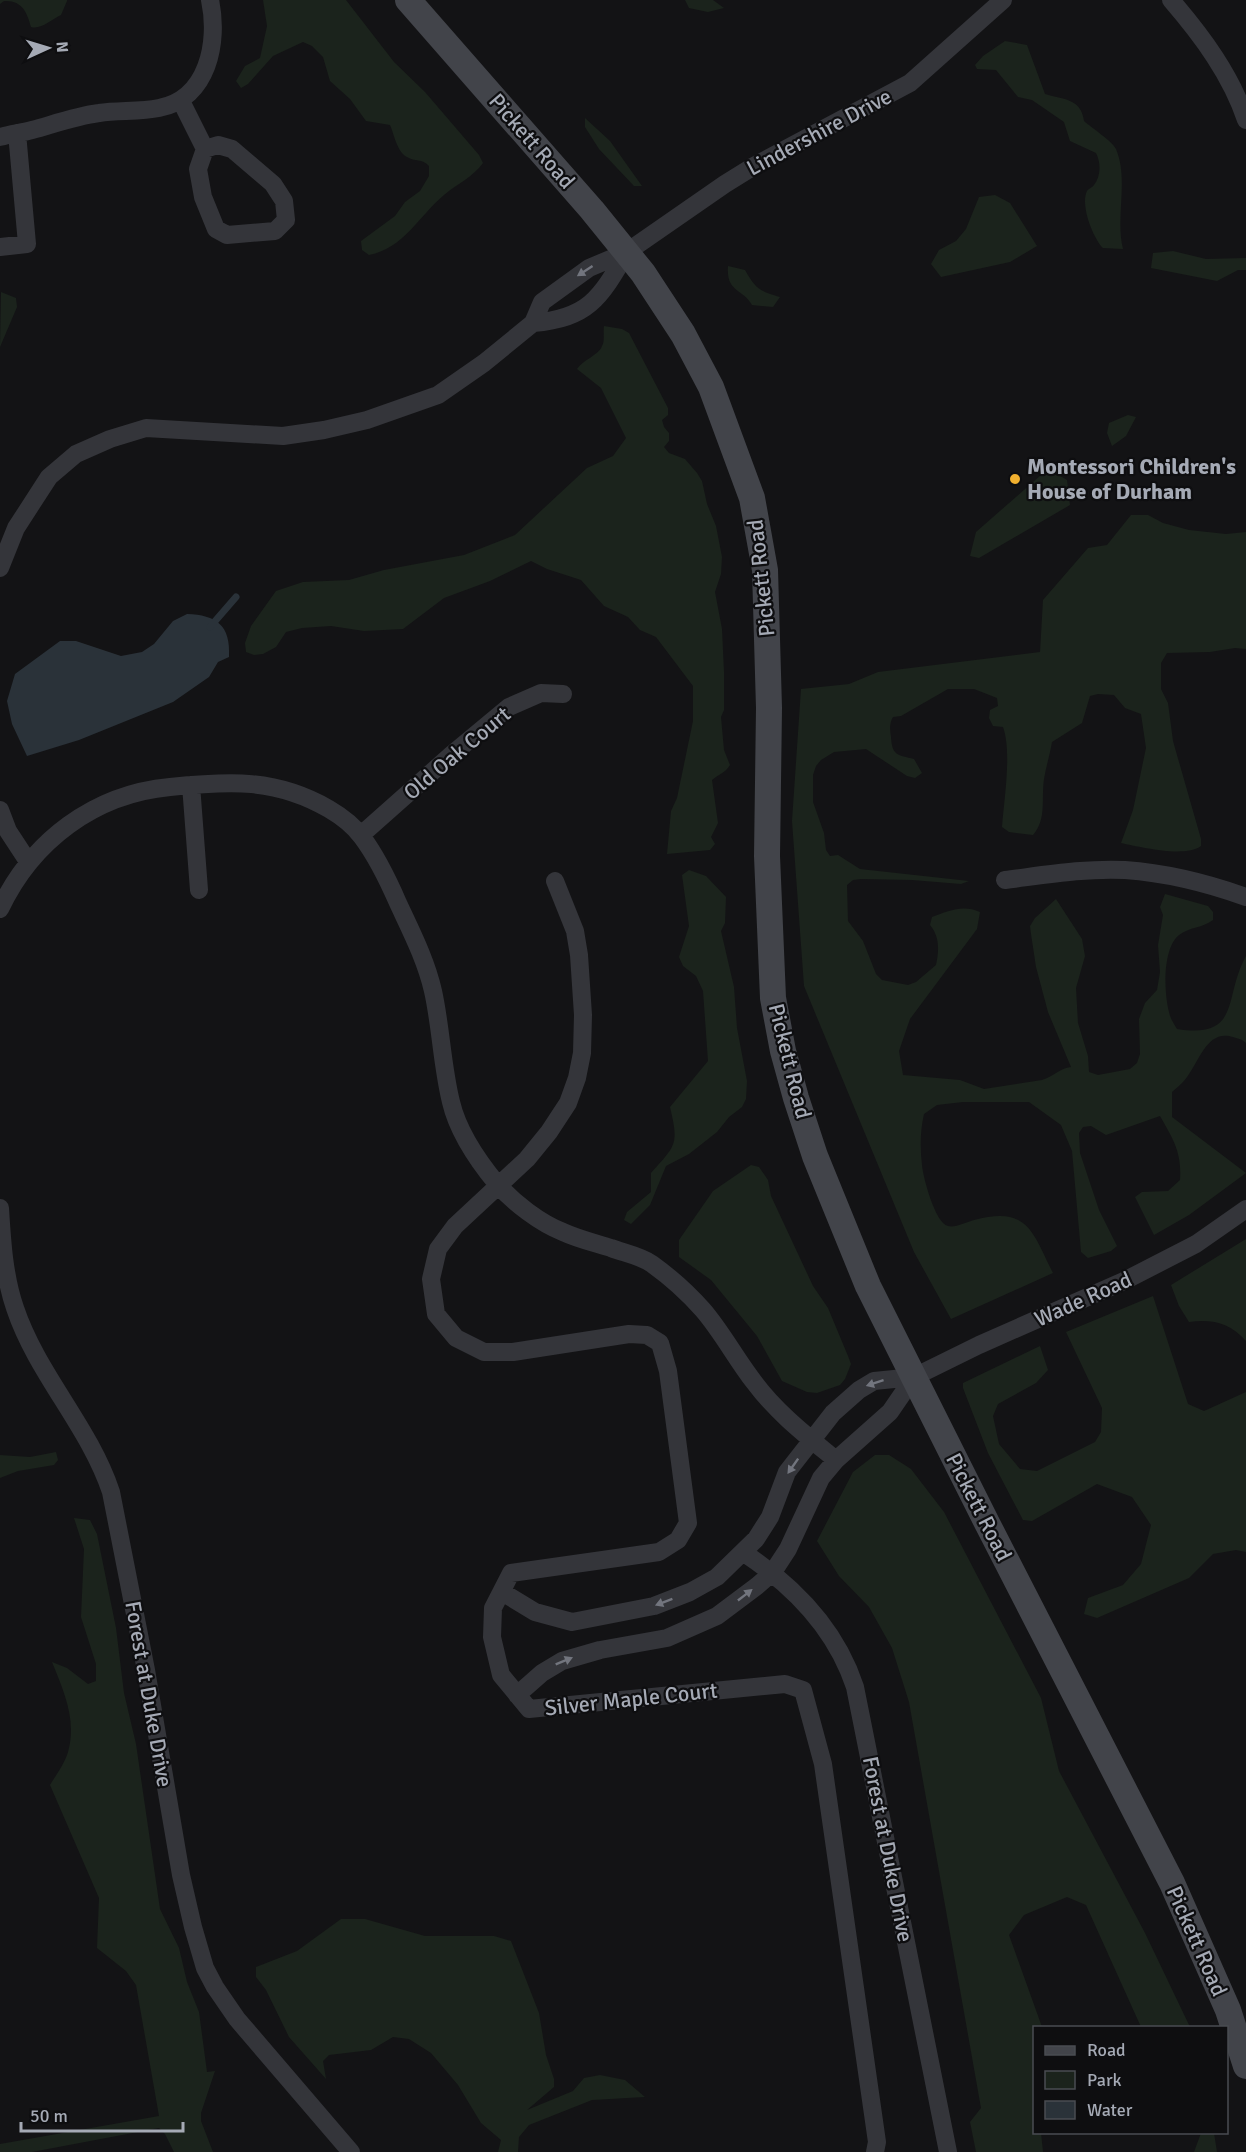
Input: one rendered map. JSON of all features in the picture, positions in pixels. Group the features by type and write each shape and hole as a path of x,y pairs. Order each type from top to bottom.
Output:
{"street":[{"path":"0,247 27,244 8,135 99,113 159,108 181,101 208,65 212,50 213,25 210,0"},
{"name":"Pickett Road","path":"408,0 627,252 683,334 711,387 752,498 765,582 769,708 767,856 773,998 781,1041 796,1098 815,1156 868,1286 1172,1883 1228,2010 1246,2066"},
{"name":"Lindershire Drive","path":"627,252 754,166 910,83 1003,0"},
{"path":"1171,0 1192,24 1219,62 1246,120"},
{"path":"181,101 205,149 198,170 203,197 216,229 227,235 275,231 286,220 284,201 273,184 232,149 218,145 205,149"},
{"path":"0,568 16,528 49,477 76,454 110,439 146,428 283,436 324,430 367,420 438,395 484,363 533,324 542,302 589,268 627,252"},
{"path":"533,324 579,313 605,290 627,252"},
{"path":"561,288 579,313"},
{"name":"Old Oak Court","path":"361,835 509,707 541,693 563,694"},
{"path":"0,909 7,895 41,847 85,813 108,801 134,792 190,785 243,783 287,790 312,799 342,817 361,835 384,873 427,970 433,991 452,1105 461,1130 474,1153 498,1185 524,1209 561,1232 648,1261 680,1286 704,1312 755,1384 780,1411 836,1460"},
{"path":"190,785 199,890"},
{"path":"0,810 8,831 29,863"},
{"path":"1005,880 1081,871 1124,870 1209,884 1246,897"},
{"name":"Silver Maple Court","path":"555,881 575,931 579,955 583,1015 579,1070 568,1103 549,1132 527,1159 455,1226 438,1248 431,1280 436,1314 456,1338 484,1352 513,1352 629,1334 647,1335 660,1342 668,1371 688,1523 678,1540 659,1552 512,1573 493,1608 492,1637 501,1675 529,1709 785,1684 803,1690 823,1764 877,2142 875,2152"},
{"name":"Forest at Duke Drive","path":"0,1208 3,1256 14,1307 27,1336 92,1446 105,1472 111,1492 146,1670 181,1875 205,1968 237,2019 351,2152"},
{"name":"Wade Road","path":"914,1377 1167,1260 1196,1244 1246,1209"},
{"path":"502,1592 535,1612 572,1622 654,1606 690,1592 717,1577 756,1539 770,1517 788,1472 833,1413 874,1380 914,1377"},
{"path":"517,1695 542,1673 561,1661 600,1650 667,1638 717,1616 773,1572 788,1549 821,1478 836,1460 890,1413 914,1377"},
{"name":"Forest at Duke Drive","path":"744,1553 773,1572 819,1619 840,1651 855,1687 948,2152"}],"green space":[{"path":"0,0 67,1 61,15 35,28 31,27 23,8 10,1 0,4"},
{"path":"263,0 346,0 394,62 425,92 479,155 483,163 479,168 444,195 410,231 392,246 369,255 362,250 361,241 395,216 405,202 420,191 429,176 429,166 404,155 398,147 390,125 366,121 350,99 330,81 323,57 312,46 303,42 273,56 248,84 241,88 236,81 245,66 260,58 267,26"},
{"path":"685,0 713,0 724,8 708,12 689,8"},
{"path":"1005,41 1027,45 1045,94 1075,104 1082,113 1084,121 1116,149 1120,161 1122,186 1120,224 1123,249 1103,248 1095,237 1086,213 1087,191 1093,186 1099,174 1099,161 1096,153 1070,141 1064,122 1032,100 1018,97 996,70 977,69 975,65 983,56"},
{"path":"585,118 610,141 642,186 634,186 599,149 585,127"},
{"path":"995,195 1010,203 1037,246 1010,262 941,277 931,264 939,250 956,241 966,229 979,197"},
{"path":"1173,251 1206,259 1246,258 1246,270 1238,270 1217,281 1151,268 1153,253"},
{"path":"728,266 745,270 759,288 780,297 773,307 752,305 732,286"},
{"path":"1,292 16,298 17,307 0,347"},
{"path":"604,326 622,329 629,333 668,408 668,415 662,420 669,433 669,441 664,447 669,453 685,459 697,473 702,481 707,504 716,526 722,557 721,574 715,592 722,629 724,710 721,717 724,750 730,765 712,780 718,823 711,837 715,844 710,850 667,854 671,811 677,798 693,721 693,686 656,637 640,630 628,617 604,606 581,580 531,561 490,581 444,598 403,629 364,631 331,626 302,628 286,632 276,647 263,654 254,655 246,652 245,643 251,626 276,591 303,582 349,580 384,570 464,555 515,535 587,468 613,456 626,438 601,388 577,369 600,349"},
{"path":"1128,415 1136,417 1126,436 1112,446 1107,433 1109,423"},
{"path":"1057,474 1067,480 1070,505 979,558 970,556 976,532 1041,475"},
{"path":"1131,515 1148,515 1163,523 1189,530 1226,534 1246,532 1246,649 1167,653 1161,663 1161,689 1168,703 1173,741 1201,839 1201,846 1184,851 1174,851 1121,843 1133,810 1146,748 1141,714 1125,708 1114,695 1090,696 1082,723 1052,742 1044,779 1042,816 1033,835 1009,832 1002,827 1007,776 1006,737 1003,727 993,726 989,718 990,710 998,706 997,698 974,689 948,689 901,716 893,717 890,727 894,751 914,759 922,773 915,778 907,776 866,749 834,752 816,766 813,775 813,802 824,833 826,850 830,856 838,855 860,869 969,881 961,884 861,879 853,880 847,885 848,921 863,941 876,974 882,980 908,985 916,982 936,965 938,944 936,934 930,925 932,917 962,908 980,912 977,929 910,1019 899,1051 903,1075 960,1080 984,1089 1042,1080 1071,1067 1048,1012 1036,967 1030,926 1035,918 1056,899 1082,939 1085,956 1076,988 1078,1023 1088,1056 1089,1072 1098,1075 1130,1069 1137,1063 1140,1054 1139,1019 1145,1003 1157,990 1160,972 1158,945 1163,915 1160,907 1165,894 1208,906 1213,912 1213,920 1187,930 1173,942 1167,961 1165,983 1167,1004 1177,1029 1212,1028 1227,1012 1239,971 1246,956 1246,1043 1224,1036 1211,1041 1186,1079 1172,1092 1172,1117 1246,1173 1189,1215 1154,1235 1135,1197 1142,1192 1168,1191 1180,1180 1178,1154 1173,1139 1160,1116 1106,1135 1091,1126 1083,1127 1079,1133 1080,1153 1099,1210 1117,1246 1111,1251 1088,1258 1081,1252 1072,1151 1061,1125 1029,1102 963,1102 937,1105 924,1114 921,1146 922,1165 930,1199 943,1223 948,1226 957,1226 974,1220 1006,1216 1017,1220 1033,1234 1053,1273 951,1319 914,1252 804,986 792,821 801,689 849,684 878,672 1040,652 1043,600 1088,548 1107,545"},
{"path":"689,870 706,876 726,897 725,923 721,931 734,987 737,1028 747,1081 746,1099 742,1107 729,1117 717,1132 689,1154 666,1166 650,1205 631,1224 624,1220 627,1212 651,1192 651,1173 673,1144 675,1137 670,1107 708,1061 703,991 696,976 683,966 679,957 689,926 682,875"},
{"path":"751,1165 759,1167 768,1180 771,1196 813,1286 828,1308 851,1364 840,1385 817,1393 807,1392 782,1381 757,1336 711,1280 679,1257 679,1240 713,1191"},
{"path":"1246,1239 1246,1341 1227,1326 1206,1321 1189,1322 1179,1306 1171,1285"},
{"path":"1153,1296 1188,1404 1204,1411 1246,1392 1246,1552 1236,1550 1213,1554 1189,1578 1097,1618 1084,1614 1088,1598 1123,1585 1141,1564 1151,1525 1132,1497 1097,1484 1032,1521 1023,1520 988,1453 963,1383 1040,1346 1048,1370 1036,1383 998,1404 993,1416 999,1444 1020,1469 1037,1471 1095,1442 1101,1432 1102,1408 1066,1332"},
{"path":"56,1452 58,1460 54,1465 18,1471 0,1478 0,1455 30,1457"},
{"path":"875,1455 889,1455 911,1469 944,1512 1041,1698 1059,1771 1145,1933 1190,2026 1141,2026 1086,1905 1067,1897 1024,1915 1009,1935 1042,2026 1033,2026 1033,2134 1041,2134 1043,2152 976,2152 970,2122 981,2108 909,1702 892,1648 869,1607 839,1576 817,1541 853,1472"},
{"path":"74,1518 90,1520 97,1534 116,1628 124,1693 136,1744 160,1909 179,1948 187,1982 199,2012 207,2072 215,2071 201,2113 201,2121 213,2152 174,2152 165,2134 159,2128 32,2152 0,2152 0,2144 159,2116 136,1985 126,1971 97,1948 99,1898 50,1785 67,1756 71,1729 68,1706 52,1662 67,1668 88,1684 96,1681 96,1664 81,1617 84,1549"},
{"path":"341,1919 365,1919 425,1936 494,1936 511,1941 539,2013 546,2055 554,2079 554,2087 527,2110 573,2091 584,2078 600,2075 625,2080 645,2097 592,2100 529,2125 519,2137 518,2152 498,2152 501,2140 481,2123 458,2085 431,2053 409,2039 393,2037 371,2050 329,2055 323,2061 326,2079 289,2037 266,1990 256,1977 256,1967 297,1951"},
{"path":"1201,2134 1214,2134 1217,2152 1194,2152"}],"water":[{"path":"187,614 214,620 220,624 227,637 229,657 218,662 209,677 173,702 79,740 27,756 12,724 7,701 15,674 60,641 76,641 121,656 142,652 154,644 173,621"}],"waterway":[{"path":"210,627 236,597"}],"place":[{"name":"Montessori Children's House of Durham","path":"1015,479"}]}
